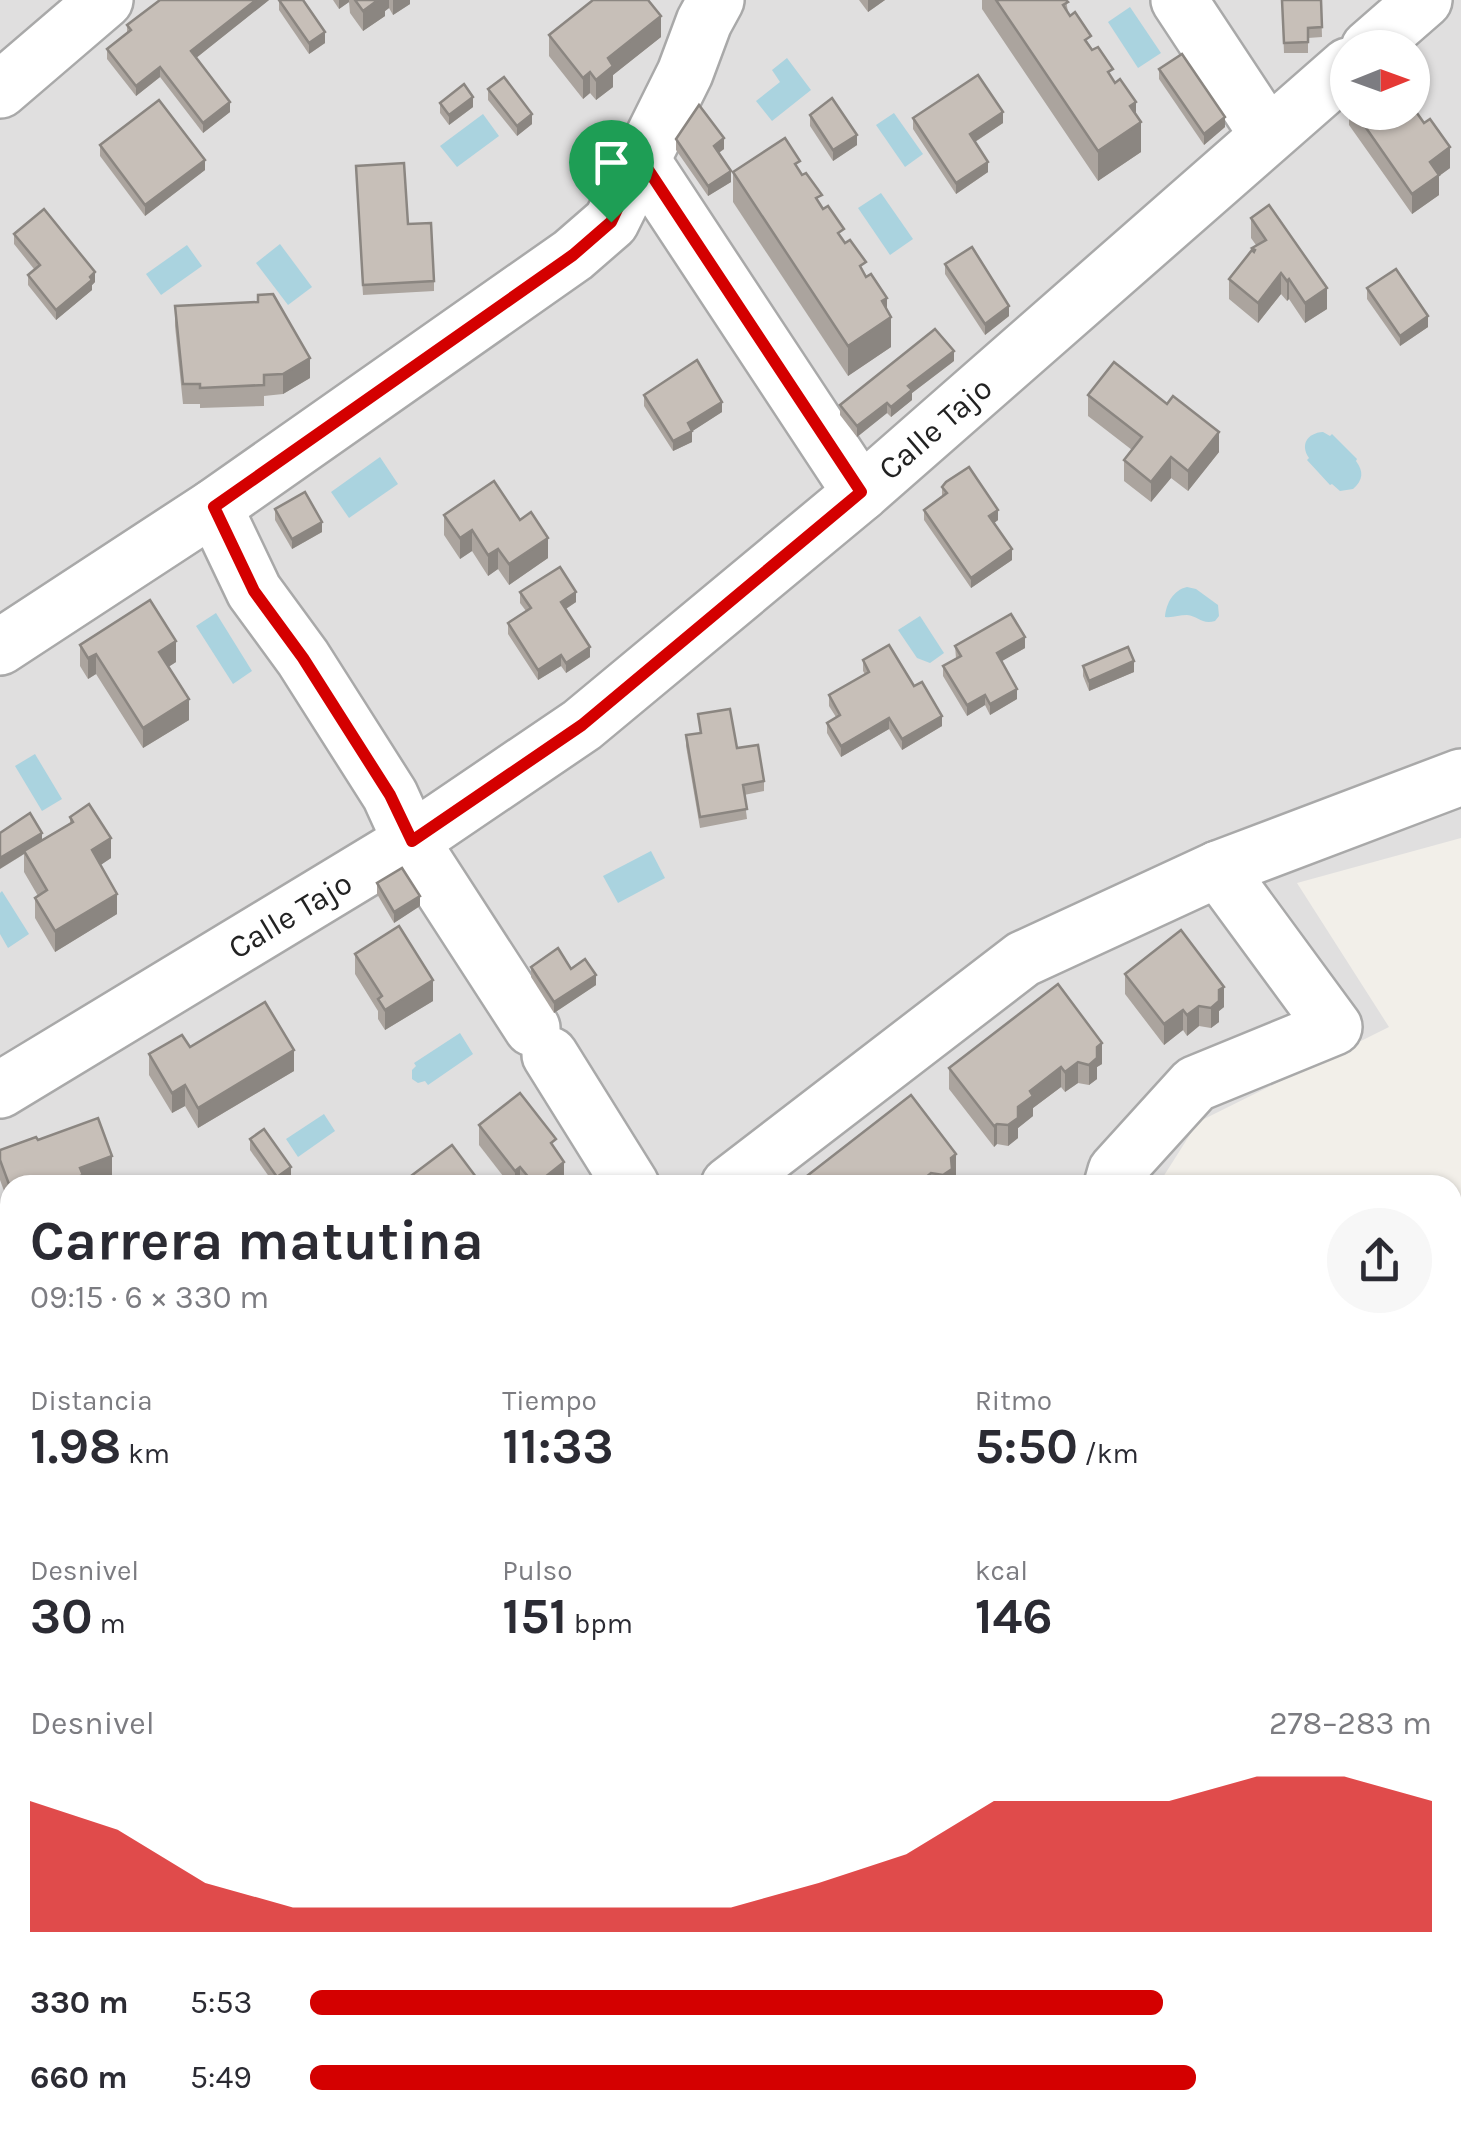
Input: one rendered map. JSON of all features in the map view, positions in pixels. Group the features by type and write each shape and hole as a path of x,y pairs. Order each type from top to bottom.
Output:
{"street":[{"path":"0,90 105,0"},
{"path":"0,647 214,507 573,255 611,222 685,73 716,0"},
{"path":"1179,0 1268,135"},
{"path":"1390,30 1424,0"},
{"name":"Calle Tajo","path":"0,1090 412,841 582,725 861,492 1330,82"},
{"path":"641,159 861,492"},
{"path":"214,507 254,591 303,658 390,795 412,841 625,1175"},
{"path":"742,1175 1023,958 1218,869 1461,777"},
{"path":"1115,1175 1195,1084 1334,1027 1218,869"}],"shaded area":[{"path":"0,0 1461,0 1461,838 1297,883 1389,1027 1198,1122 1164,1175 0,1175"}],"water":[{"path":"1130,7 1161,53 1138,68 1108,22"},
{"path":"787,58 811,90 772,121 756,101 780,82 772,70"},
{"path":"894,113 923,154 905,167 876,125"},
{"path":"483,114 499,136 457,167 440,146"},
{"path":"881,193 913,239 890,255 858,208"},
{"path":"280,244 312,287 288,305 256,263"},
{"path":"187,245 202,266 161,295 146,274"},
{"path":"1323,432 1332,434 1357,459 1361,476 1353,489 1340,491 1330,485 1307,460 1307,440"},
{"path":"380,457 398,484 349,518 331,492"},
{"path":"1187,587 1218,605 1219,616 1215,621 1187,615 1165,617 1171,598"},
{"path":"216,613 252,671 233,684 196,626"},
{"path":"920,616 944,653 930,663 917,658 898,630"},
{"path":"35,754 62,799 42,811 15,766"},
{"path":"651,851 665,878 618,903 603,876"},
{"path":"2,891 29,934 8,948 0,934"},
{"path":"460,1033 473,1054 428,1085 412,1079 414,1063"},
{"path":"324,1114 335,1131 298,1157 286,1139"}],"building":[{"path":"160,0 256,0 191,51 230,102 203,123 160,67 136,86 107,49 131,30 127,25"},
{"path":"279,0 303,0 325,32 309,43"},
{"path":"355,0 378,0 363,11"},
{"path":"593,0 648,0 661,16 608,58 613,66 596,80 590,72 583,78 549,35"},
{"path":"996,0 1066,0 1063,5 1070,16 1075,12 1091,36 1085,40 1092,50 1098,47 1113,69 1108,72 1115,83 1120,79 1136,102 1130,106 1141,122 1098,151"},
{"path":"1282,0 1321,0 1322,27 1308,28 1308,42 1284,43"},
{"path":"1182,54 1225,117 1204,134 1159,69"},
{"path":"978,75 1003,112 970,134 988,162 956,183 913,118"},
{"path":"504,77 532,114 517,126 488,89"},
{"path":"464,84 473,97 449,115 440,103"},
{"path":"832,98 857,135 833,150 810,115"},
{"path":"159,100 205,160 145,205 100,145"},
{"path":"699,105 724,138 714,146 731,171 708,186 676,139"},
{"path":"1430,119 1450,147 1430,162 1439,175 1412,194 1368,130 1430,130"},
{"path":"785,138 800,161 795,164 802,175 806,173 822,195 816,198 823,209 828,206 844,229 838,233 845,243 850,240 866,262 860,266 866,277 871,274 887,298 882,301 891,317 848,346 733,172"},
{"path":"404,163 408,224 431,223 434,281 363,285 356,166"},
{"path":"1269,205 1327,288 1305,303 1281,273 1258,303 1229,279 1254,252 1252,248 1266,240 1251,218"},
{"path":"44,209 95,272 92,280 56,310 28,275 40,265 14,234"},
{"path":"972,247 1009,306 985,324 945,264"},
{"path":"1396,269 1428,316 1400,336 1367,288"},
{"path":"273,294 310,358 283,374 264,375 264,385 200,388 200,384 183,384 175,306 258,302 258,295"},
{"path":"935,329 954,351 908,386 912,390 891,407 887,403 857,426 840,405"},
{"path":"697,360 722,402 688,423 692,431 673,441 644,395"},
{"path":"1114,362 1167,404 1173,396 1219,432 1188,471 1171,457 1151,482 1124,460 1142,437 1088,395"},
{"path":"969,467 998,510 989,516 1012,549 971,578 924,510 947,493 942,487 946,482"},
{"path":"494,481 520,520 531,512 548,538 509,564 498,549 488,555 472,530 460,538 444,515"},
{"path":"305,492 322,522 292,539 275,509"},
{"path":"560,567 576,592 561,602 590,647 566,663 561,655 538,670 508,623 531,608 520,592"},
{"path":"150,600 176,641 159,652 189,699 143,728 96,654 88,658 80,645"},
{"path":"1011,614 1025,637 997,653 1017,689 990,704 985,695 967,705 943,666 961,656 955,646"},
{"path":"889,645 914,686 922,682 942,716 902,739 889,718 841,746 827,723 840,715 829,695 869,672 863,660"},
{"path":"1128,647 1134,661 1089,681 1083,666"},
{"path":"730,709 737,748 758,745 764,781 743,785 747,809 700,817 686,735 701,733 698,714"},
{"path":"89,804 111,838 92,850 117,894 55,931 35,898 47,890 24,851 73,822 70,817"},
{"path":"30,813 42,833 0,858 0,833"},
{"path":"402,868 420,896 394,912 377,883"},
{"path":"399,926 433,980 385,1010 378,999 382,996 355,954"},
{"path":"1181,930 1224,987 1219,990 1219,1001 1211,1008 1199,1006 1187,1015 1183,1010 1164,1024 1125,974"},
{"path":"558,948 571,969 585,959 596,975 554,1002 531,967"},
{"path":"1058,984 1102,1043 1097,1047 1097,1058 1089,1065 1078,1062 1065,1072 1061,1067 1030,1091 1033,1096 1018,1107 1018,1118 1008,1125 994,1126 949,1068"},
{"path":"265,1002 294,1050 198,1108 185,1085 172,1093 149,1054 182,1035 190,1047"},
{"path":"520,1093 556,1139 551,1143 564,1162 548,1175 527,1175 520,1167 515,1171 479,1125"},
{"path":"911,1095 956,1154 951,1158 952,1169 943,1175 808,1175"},
{"path":"98,1118 112,1156 80,1168 83,1175 6,1175 0,1150 36,1137 38,1140"},
{"path":"264,1129 291,1167 276,1175 250,1139"},
{"path":"452,1145 474,1175 412,1175"}],"route":[{"path":"641,159 861,492 582,725 412,841 390,795 303,658 254,591 214,507 573,255 611,222 641,159"}]}
